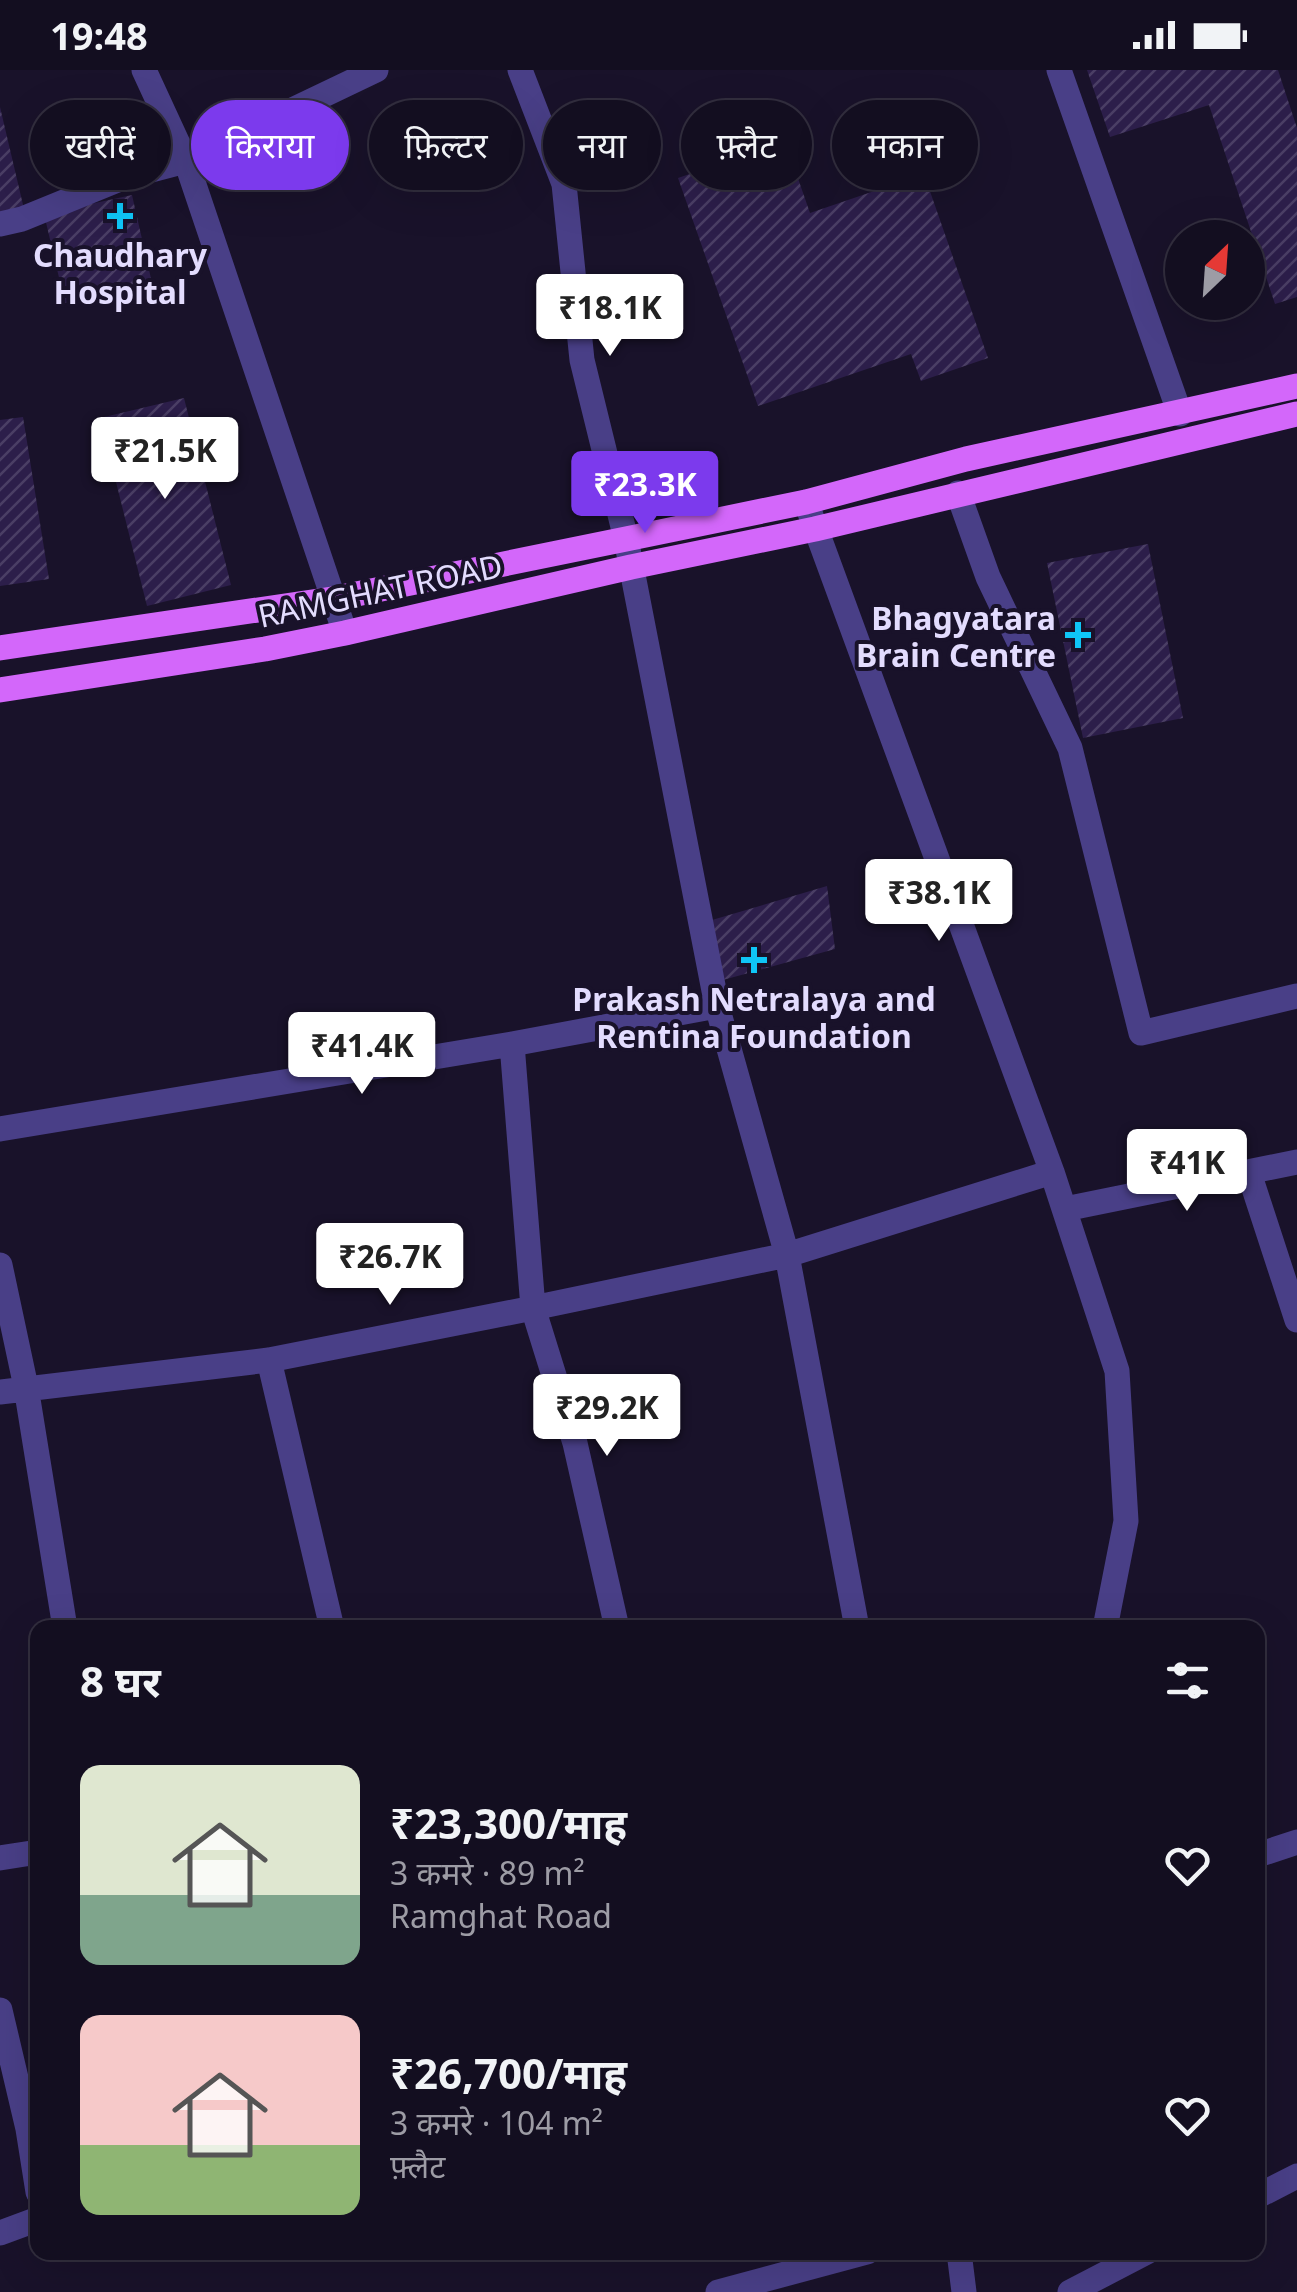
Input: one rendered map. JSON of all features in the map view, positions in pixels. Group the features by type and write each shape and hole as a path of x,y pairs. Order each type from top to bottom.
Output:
{"main road":[{"name":"RAMGHAT ROAD","path":"0,648 332,599 806,502 966,458 1297,386"},
{"name":"RAMGHAT ROAD","path":"0,690 344,633 815,529 1297,414"}],"street":[{"path":"144,70 186,161 344,633"},
{"path":"0,224 125,178 186,161 376,70"},
{"path":"520,70 564,184 582,360 626,539 717,1006 787,1255 855,1620"},
{"path":"1059,70 1180,414"},
{"path":"958,493 988,577 1070,748 1141,1033 1297,996"},
{"path":"806,502 1052,1172 1117,1372 1126,1521 1107,1620"},
{"path":"0,1129 717,1006"},
{"path":"512,1044 532,1308 576,1444 615,1620"},
{"path":"1064,1209 1297,1162"},
{"path":"13,1390 269,1360 787,1255 1052,1172"},
{"path":"1249,1174 1297,1320"},
{"path":"0,1264 13,1390 63,1620"},
{"path":"269,1360 330,1620"},
{"path":"1265,1853 1297,1842"},
{"path":"0,1858 30,1853"},
{"path":"0,2010 30,2117"},
{"path":"1265,2192 1297,2176"},
{"path":"0,2233 30,2222"},
{"path":"718,2292 837,2260"},
{"path":"960,2260 964,2292"},
{"path":"1070,2292 1132,2260"}],"building":[{"path":"1087,70 1278,70 1297,128 1297,297 1275,304 1265,274 1265,220 1247,220 1209,105 1110,137"},
{"path":"0,107 24,209 0,214"},
{"path":"682,190 802,190 810,213 877,190 930,190 988,358 921,381 911,354 758,406"},
{"path":"132,195 152,283 65,303 44,214"},
{"path":"184,398 231,585 147,606 100,418"},
{"path":"23,417 49,579 0,586 0,420"},
{"path":"1148,544 1183,718 1083,738 1047,563"},
{"path":"827,886 835,949 723,980 712,920"}],"place":[{"name":"Chaudhary Hospital","path":"120,216"},
{"name":"Bhagyatara Brain Centre","path":"1078,635"},
{"name":"Prakash Netralaya and Rentina Foundation","path":"754,960"}]}
